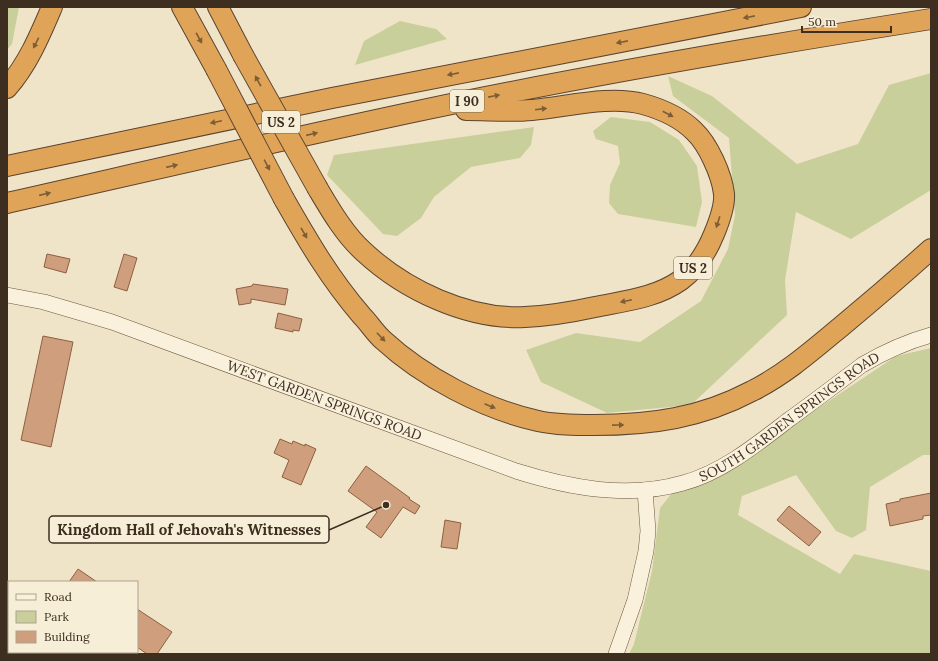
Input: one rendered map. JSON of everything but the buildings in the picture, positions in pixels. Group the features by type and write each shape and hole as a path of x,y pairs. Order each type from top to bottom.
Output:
{"highway":[{"path":"7,88 16,77 37,43 52,7"},
{"name":"US 2","path":"182,7 284,199 316,255 342,293 388,344 416,365 456,390 495,408 538,421 574,425 621,425 656,422 691,415 734,400 784,373 931,249"},
{"name":"US 2","path":"218,7 318,189 340,224 363,251 393,276 426,294 458,308 496,316 524,317 586,309 643,298 664,290 680,280 697,264 711,242 722,212 724,195 721,179 714,162 695,131 662,111 629,101 609,101 531,110 418,111"},
{"name":"I 90","path":"7,166 332,98 802,7"},
{"name":"I 90","path":"7,203 418,111 518,91 789,41 931,19"}],"street":[{"name":"WEST GARDEN SPRINGS ROAD","path":"7,295 44,302 112,322 516,471 547,481 580,487 616,491 645,490"},
{"name":"SOUTH GARDEN SPRINGS ROAD","path":"645,490 684,483 712,472 747,452 862,365 883,353 911,341 931,335"},
{"path":"616,654 635,600 646,551 648,531 645,490"}],"green space":[{"path":"7,7 19,7 12,44 7,50"},
{"path":"400,21 436,29 447,39 355,65 364,41"},
{"path":"931,73 931,190 851,239 796,212 785,280 787,315 691,405 607,413 541,382 526,350 576,333 640,342 701,301 728,249 735,215 729,138 673,96 668,76 712,96 797,164 858,144 889,85"},
{"path":"611,117 650,122 679,140 697,166 702,202 696,227 618,214 609,203 610,185 620,163 618,146 596,139 593,131"},
{"path":"534,127 531,145 520,158 471,167 434,197 421,218 397,236 383,234 327,175 334,155"},
{"path":"931,348 931,455 923,455 870,487 866,530 852,538 836,531 796,475 742,496 738,515 840,574 854,554 931,571 931,654 629,654 634,644 652,571 660,508 672,493 778,435 896,356"}],"place":[{"name":"Kingdom Hall of Jehovah's Witnesses","path":"386,505"}]}
